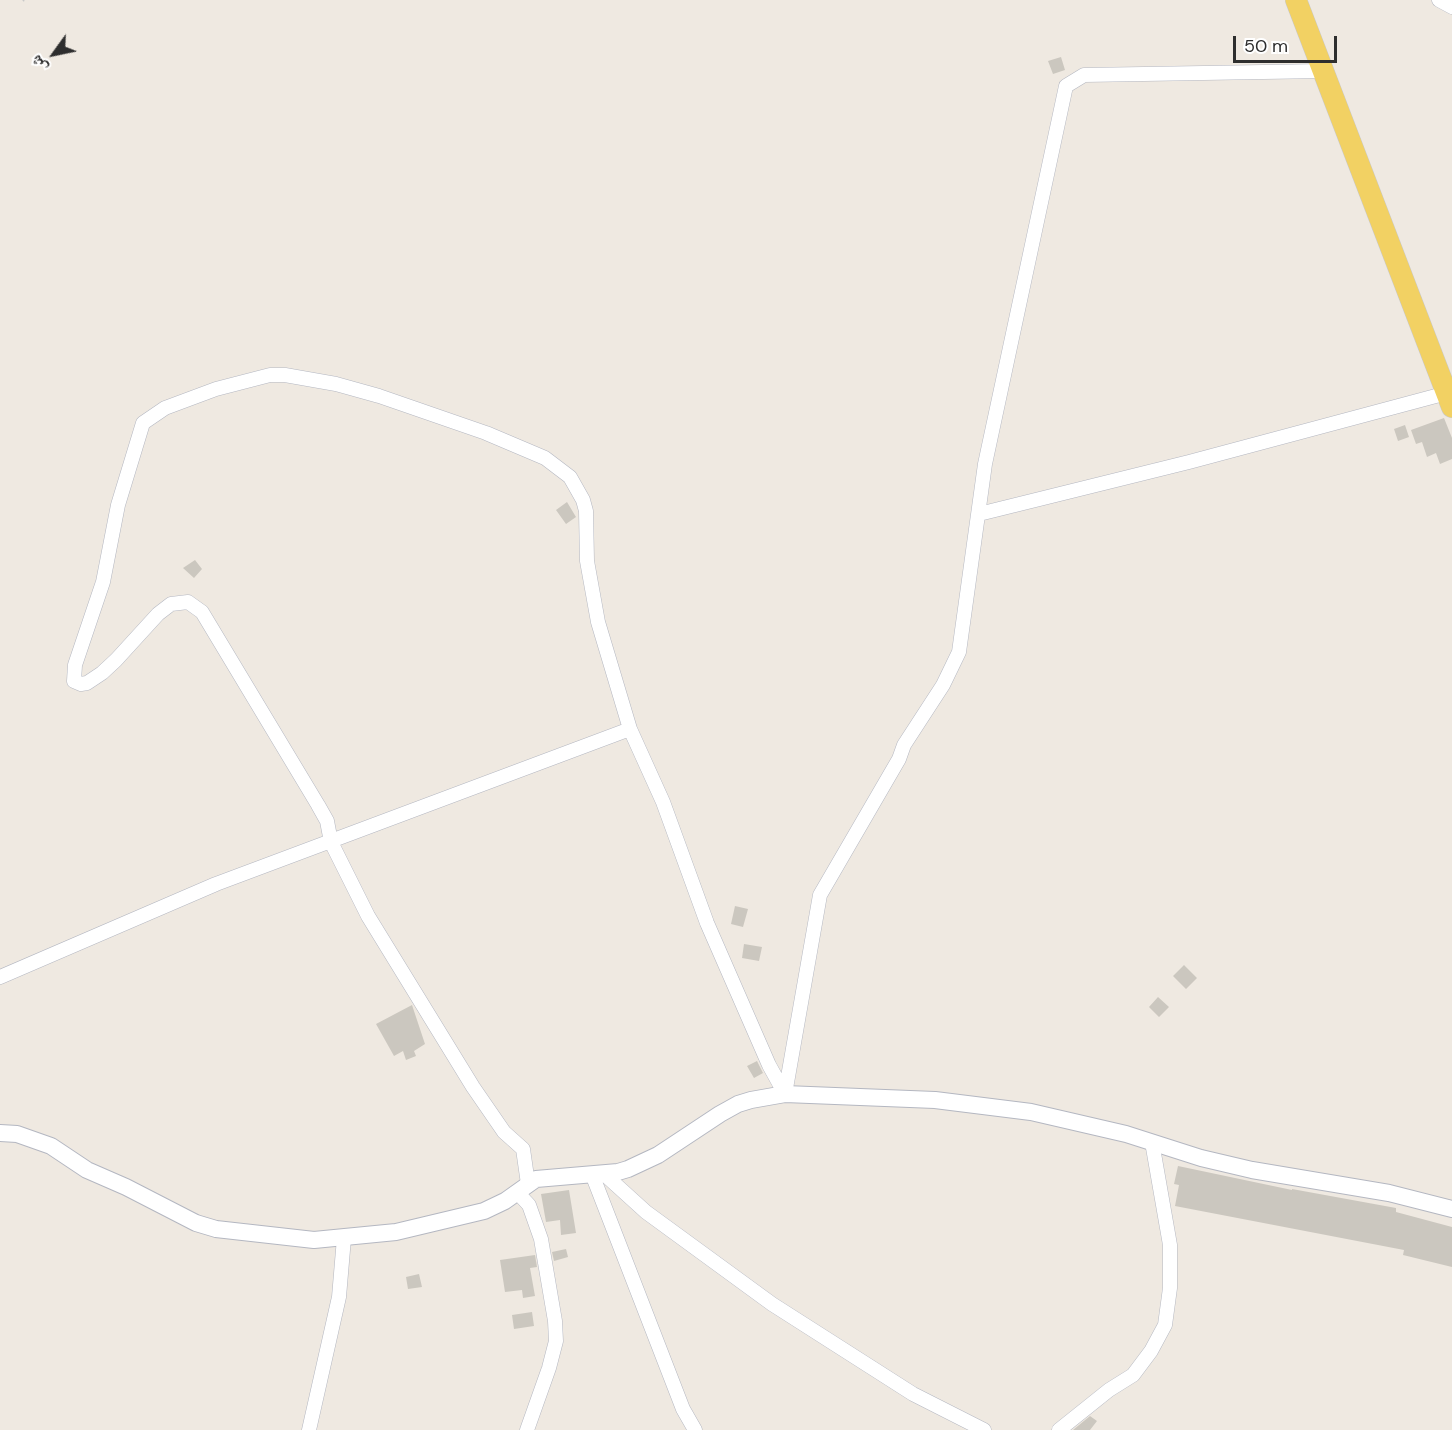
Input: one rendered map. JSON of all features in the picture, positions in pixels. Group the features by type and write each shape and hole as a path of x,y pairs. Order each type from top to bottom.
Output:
{"main road":[{"path":"1296,0 1449,400"}],"street":[{"path":"1438,0 1452,7"},
{"path":"785,1094 820,895 899,759 904,745 943,685 959,652 985,464 1066,86 1084,75 1323,71"},
{"path":"526,1430 547,1374 556,1341 555,1321 541,1239 523,1188 523,1149 504,1132 430,1020 368,916 331,842 327,821 211,624 202,612 188,602 171,604 158,614 102,673 87,683 81,684 74,681 75,665 103,582 118,505 143,423 165,408 193,397 270,375 313,380 380,396 486,433 545,458 562,469 574,482 584,500 587,561 598,622 630,729 663,802 707,923 769,1065 785,1094"},
{"path":"979,514 1449,400"},
{"path":"0,978 216,884 630,729"},
{"path":"0,1133 17,1134 51,1146 87,1170 196,1223 216,1229 314,1240 396,1232 484,1211 506,1201 536,1179 618,1172 646,1162 738,1104 785,1094 935,1100 1031,1112 1126,1134 1201,1158 1252,1170 1358,1187 1452,1209"},
{"path":"1059,1430 1109,1390 1133,1375 1151,1351 1165,1325 1170,1288 1170,1245 1152,1142"},
{"path":"598,1174 683,1410 695,1430"},
{"path":"598,1174 772,1304 913,1394 984,1430"},
{"path":"309,1430 339,1297 344,1238"}],"building":[{"path":"1061,57 1065,70 1053,74 1048,61"},
{"path":"1444,418 1452,438 1452,459 1440,464 1436,453 1427,457 1422,442 1416,444 1411,430"},
{"path":"1405,425 1409,437 1398,441 1394,429"},
{"path":"567,502 576,517 566,524 556,510"},
{"path":"195,560 202,569 194,578 183,568"},
{"path":"735,906 748,909 743,927 731,924"},
{"path":"744,944 762,947 759,961 742,958"},
{"path":"1184,965 1197,978 1186,989 1173,976"},
{"path":"1158,997 1169,1007 1159,1017 1149,1007"},
{"path":"412,1005 425,1044 414,1051 416,1056 406,1060 403,1051 394,1056 376,1024"},
{"path":"757,1061 763,1073 754,1078 747,1066"},
{"path":"1178,1166 1292,1190 1396,1208 1396,1212 1452,1227 1452,1267 1403,1255 1404,1250 1175,1206 1179,1185 1174,1184"},
{"path":"569,1190 576,1233 561,1235 560,1220 546,1222 541,1194"},
{"path":"566,1249 568,1257 554,1261 552,1252"},
{"path":"535,1255 537,1267 530,1268 535,1296 523,1298 522,1290 505,1292 500,1260"},
{"path":"419,1274 422,1287 408,1289 406,1277"},
{"path":"532,1312 534,1326 514,1329 512,1315"},
{"path":"1090,1416 1097,1421 1090,1430 1073,1430"}]}
